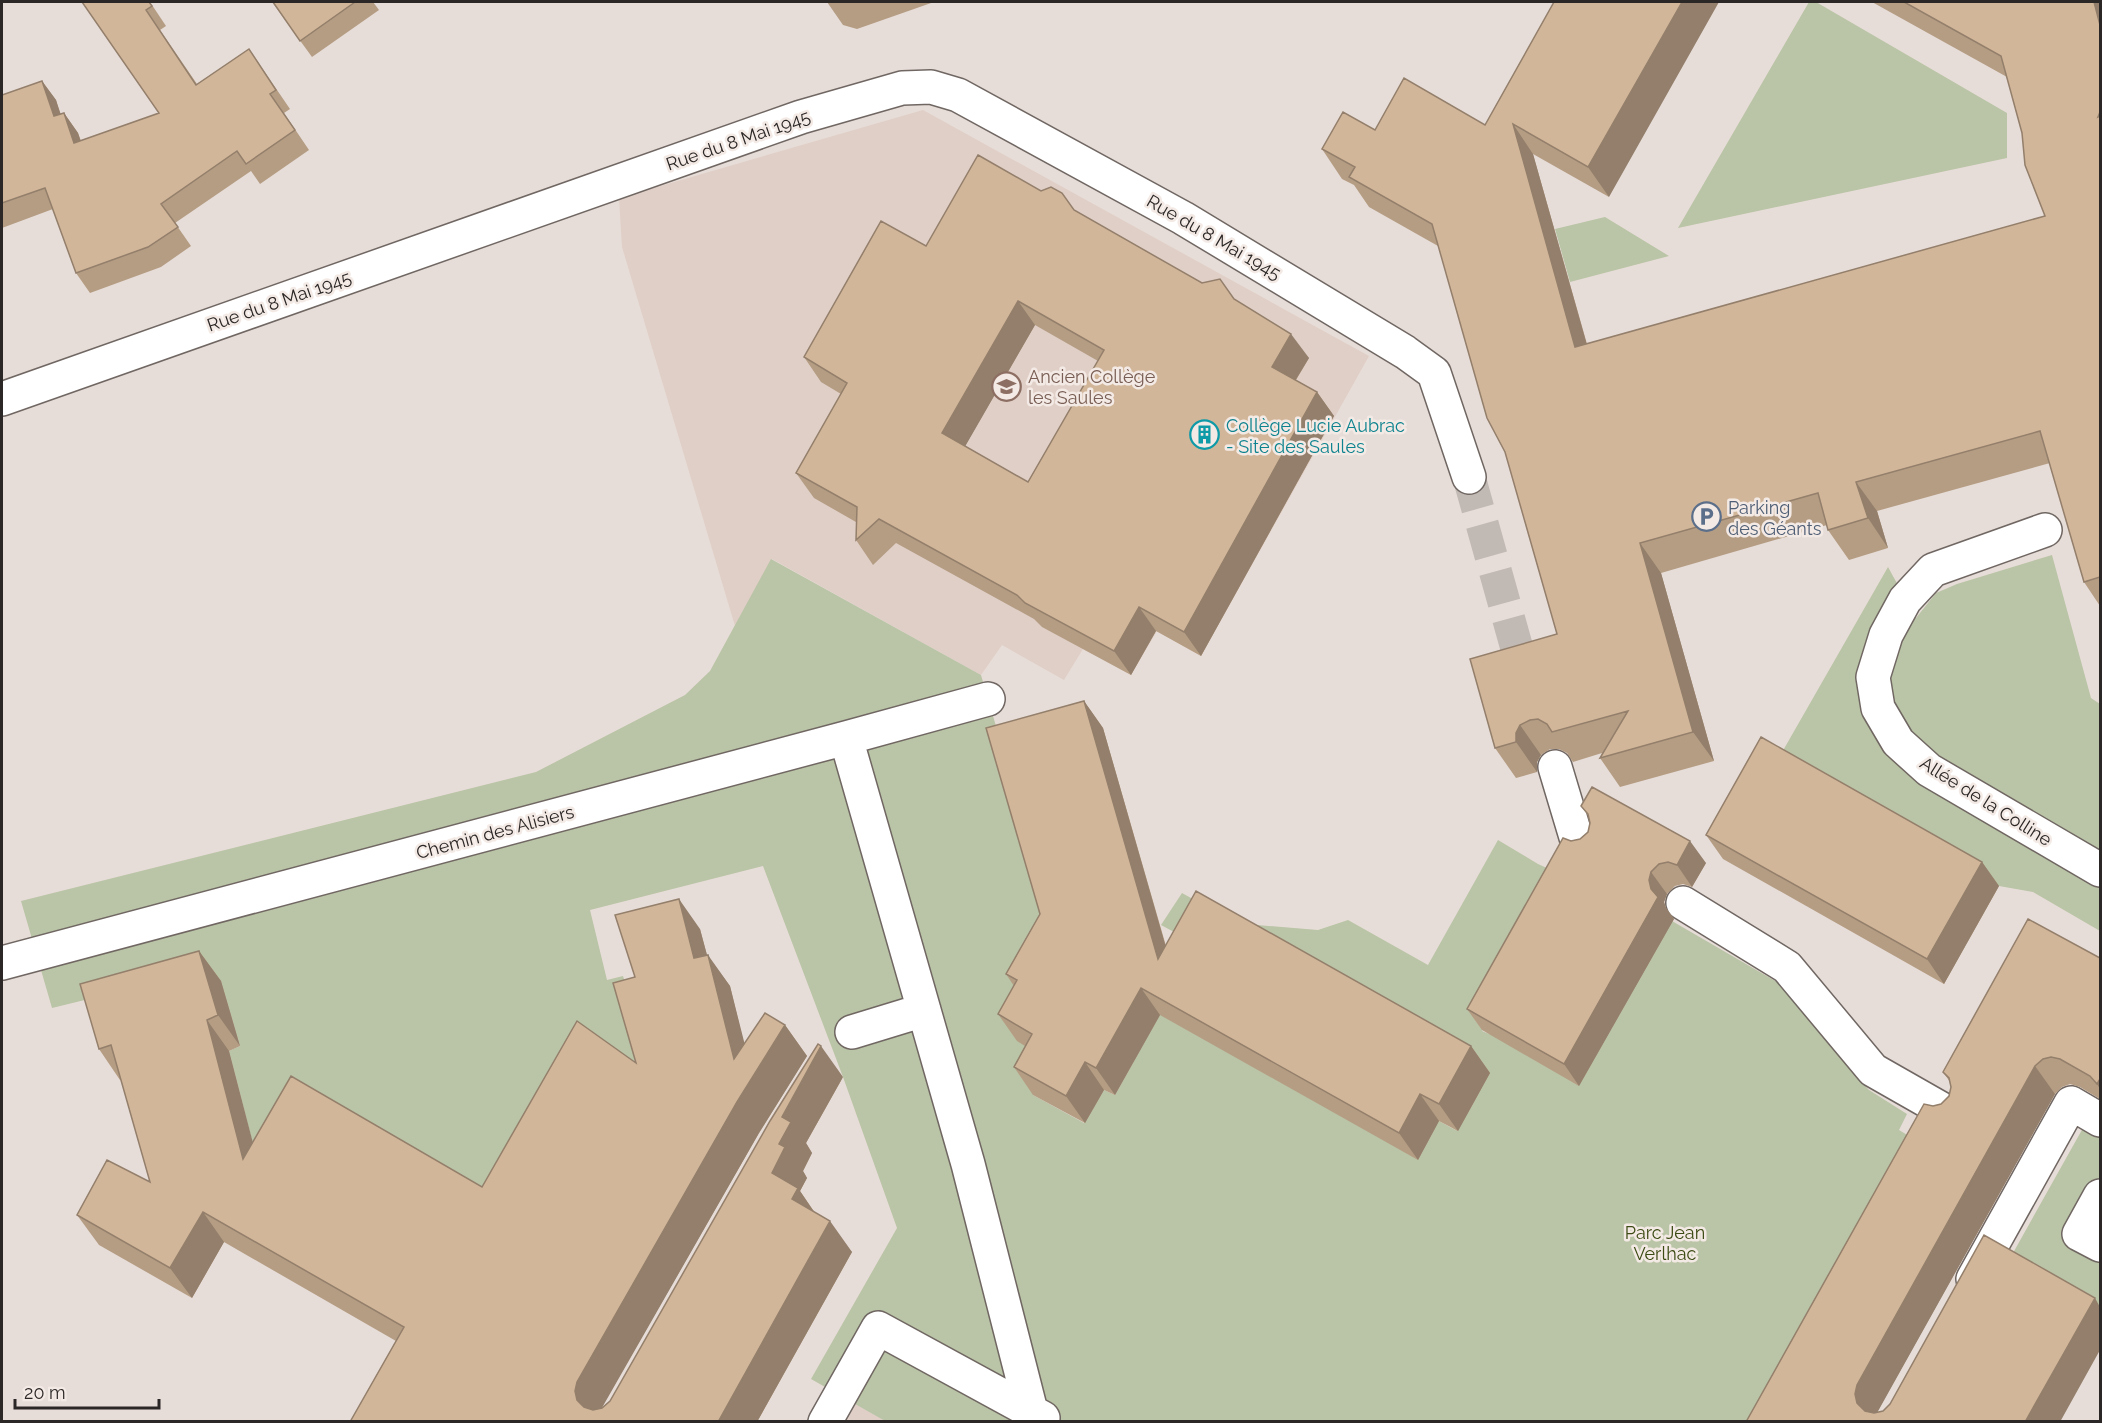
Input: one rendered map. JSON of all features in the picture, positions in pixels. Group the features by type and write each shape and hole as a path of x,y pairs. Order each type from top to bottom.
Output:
{"street":[{"name":"Rue du 8 Mai 1945","path":"2,399 801,117 902,88 931,87 958,95 1201,229 1405,352 1434,373 1468,477"},
{"name":"Allée de la Colline","path":"2045,530 1933,570 1905,600 1886,635 1873,677 1878,708 1898,742 1929,770 2100,870"},
{"name":"Chemin des Alisiers","path":"2,963 988,699"},
{"path":"846,738 1040,1416"},
{"path":"1555,767 1576,837 1587,844"},
{"path":"1683,903 1787,967 1873,1070 1952,1115"},
{"path":"852,1032 924,1010"},
{"path":"1956,1308 2071,1103 2100,1120"},
{"path":"2100,1196 2079,1234 2100,1245"},
{"path":"825,1422 878,1328 1040,1416"}],"shaded area":[{"name":"Ancien Collège les Saules","path":"923,110 1369,356 1201,656 1157,631 1131,675 1083,649 1064,680 1002,645 981,675 772,559 735,626 622,247 619,198"},
{"path":"850,1401 885,1421 838,1422"}],"green space":[{"path":"1809,2 1816,2 2007,113 2007,158 1678,228"},
{"path":"1605,217 1669,256 1570,282 1555,229"},
{"path":"2052,555 2091,698 2100,704 2100,931 2033,892 1999,886 1777,761 1888,567 1916,618 1936,593 1957,584"},
{"name":"Parc Jean Verlhac","path":"771,559 981,675 1059,941 1051,1061 1033,1095 1084,1123 1104,1090 1115,1095 1134,1061 1149,1010 1439,1121 1457,1131 1200,946 1161,925 1182,893 1218,913 1257,925 1318,930 1348,920 1428,965 1498,840 1538,864 1569,878 1482,1031 1489,1034 1665,933 1672,921 1784,986 1869,1090 1907,1114 1899,1130 1924,1145 1768,1421 885,1421 811,1379 897,1228 763,866 590,910 607,980 623,976 647,1057 618,1066 504,1218 255,1152 229,1051 240,1046 221,982 97,997 52,1008 21,901 536,772 685,695 710,671"},
{"path":"2083,1128 2100,1138 2100,1315 2008,1262"}],"building":[{"path":"82,2 149,2 152,6 146,10 196,85 249,49 276,90 270,94 295,130 246,164 237,151 161,204 178,227 148,247 76,273 45,188 2,203 2,95 42,81 54,116 64,113 74,143 159,113"},
{"path":"273,2 355,2 300,41"},
{"path":"1554,2 1682,2 1588,167 1513,124 1575,347 2045,216 2025,165 2022,133 2001,56 1904,2 2094,2 2100,25 2100,112 2098,117 2100,116 2100,577 2084,582 2040,431 1856,482 1868,518 1828,530 1818,493 1640,543 1693,732 1600,758 1628,711 1552,732 1547,724 1538,719 1530,720 1520,725 1516,733 1516,742 1495,748 1470,659 1557,634 1505,452 1487,418 1432,224 1349,177 1355,167 1322,149 1343,112 1375,130 1404,78 1485,125"},
{"name":"Collège Lucie Aubrac - Site des Saules","path":"978,155 1041,191 1051,187 1062,193 1074,210 1202,283 1220,279 1234,299 1291,334 1272,367 1317,392 1184,632 1139,607 1114,651 879,519 856,540 857,507 796,473 847,383 804,357 881,221 926,246","holes":["1018,301 1104,350 1028,482 942,433"]},
{"path":"1084,701 1158,959 1196,891 1471,1046 1439,1104 1420,1094 1399,1133 1141,988 1096,1068 1085,1062 1066,1096 1014,1067 1032,1034 998,1014 1017,980 1006,974 1040,914 986,728"},
{"path":"1761,737 1982,862 1927,959 1706,835"},
{"path":"1592,787 1690,841 1677,865 1668,862 1659,864 1651,872 1649,880 1651,889 1658,897 1564,1064 1467,1009 1563,838 1571,841 1580,839 1588,832 1590,823 1588,814 1581,806"},
{"path":"679,899 694,958 708,955 734,1059 765,1013 785,1025 737,1102 577,1382 575,1391 577,1400 584,1407 593,1410 602,1408 610,1401 770,1121 818,1044 821,1046 782,1117 791,1122 779,1144 785,1147 772,1173 798,1188 792,1199 830,1221 718,1422 350,1422 404,1327 203,1212 170,1268 77,1215 107,1160 150,1182 111,1045 99,1049 80,984 199,951 218,1015 207,1020 243,1159 291,1076 482,1187 577,1021 636,1063 613,983 635,977 615,915"},
{"path":"2028,919 2100,958 2100,1079 2097,1084 2090,1076 2060,1059 2051,1057 2043,1059 2035,1066 1857,1385 1855,1394 1857,1403 1865,1411 1874,1413 1883,1411 1890,1404 1984,1235 2095,1298 2025,1422 1746,1422 1924,1104 1933,1106 1941,1104 1949,1096 1951,1087 1949,1078 1943,1072"}],"tunnel":[{"path":"1469,477 1528,688"}],"place":[{"name":"Ancien Collège les Saules","path":"1007,386"},
{"name":"Collège Lucie Aubrac - Site des Saules","path":"1205,435"},
{"name":"Parking des Géants","path":"1707,517"}]}
